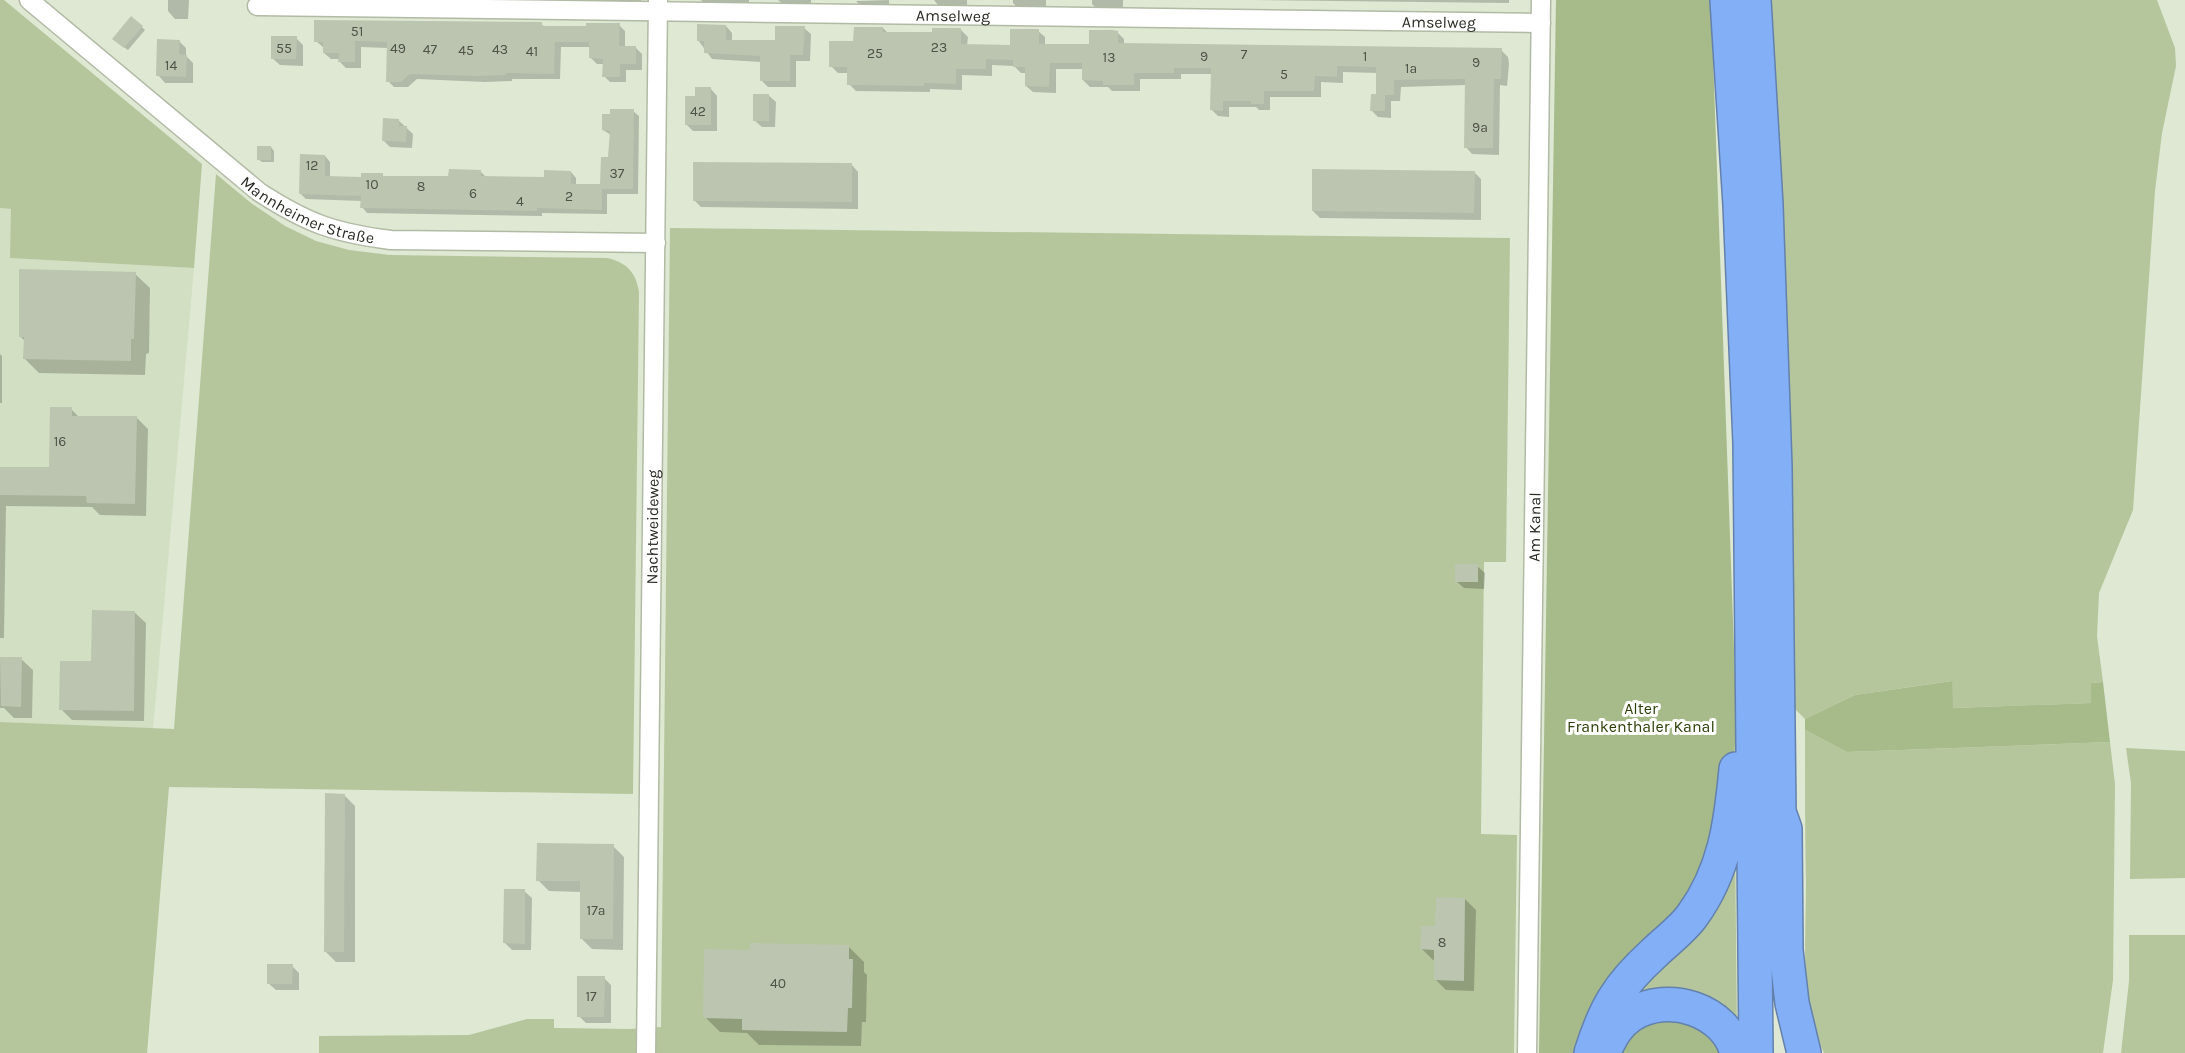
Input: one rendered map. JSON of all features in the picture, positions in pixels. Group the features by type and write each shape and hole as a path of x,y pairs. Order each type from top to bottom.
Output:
{"highway":[{"path":"1727,0 1740,205 1750,443 1756,1053"},
{"path":"1754,0 1766,205 1775,467 1779,812 1785,829 1786,950 1792,1003 1804,1053"},
{"path":"1591,1053 1600,1023 1615,995 1633,972 1691,918 1712,885 1726,843 1733,803 1738,745 1754,721"},
{"path":"1778,1053 1773,830 1779,812"},
{"path":"1604,1053 1616,1028 1631,1015 1653,1005 1673,1004 1696,1009 1717,1021 1734,1042 1737,1053"}],"street":[{"name":"Mannheimer Straße","path":"29,0 259,192 289,211 321,226 356,236 391,240 656,243"},
{"name":"Am Kanal","path":"1527,1053 1541,0"},
{"name":"Amselweg","path":"257,6 658,6 1540,24"},
{"name":"Nachtweideweg","path":"646,1053 658,6"}],"shaded area":[{"path":"0,0 4,0 202,164 194,268 10,258 11,209 0,208"},
{"path":"1768,0 2157,0 2175,48 2176,66 2162,133 2155,191 2133,510 2099,593 2097,636 2103,682 2091,683 2092,703 1952,708 1951,681 1855,695 1805,719 1795,709 1788,606"},
{"path":"216,174 251,203 285,226 316,241 349,250 390,255 607,258 625,265 633,274 639,292 633,794 169,787 147,1053 0,1053 0,722 174,729"},
{"path":"0,208 11,209 11,258 194,268 153,729 0,722"},
{"path":"670,228 1510,238 1506,562 1484,562 1481,834 1517,835 1514,1053 319,1053 319,1036 469,1035 527,1019 554,1019 554,1028 661,1027"},
{"path":"1805,730 1847,752 2110,742 2115,784 2113,980 2103,1053 1824,1053 1816,1034 1807,992"},
{"path":"2126,748 2185,751 2185,878 2130,879 2131,783"},
{"path":"1735,837 1737,1033 1624,995"},
{"path":"2129,935 2185,935 2185,1053 2121,1053 2129,981"}],"green space":[{"name":"Alter Frankenthaler Kanal","path":"1556,0 1711,0 1735,678 1734,768 1720,849 1585,1053 1539,1053"},
{"path":"1952,681 1953,708 2091,703 2091,683 2103,682 2110,742 1847,752 1805,730 1805,719 1855,695"},
{"path":"1687,1013 1732,1053 1616,1053 1643,1022"}],"building":[{"path":"131,16 143,26 124,48 112,39"},
{"path":"314,20 542,22 542,26 620,23 619,46 636,46 636,64 620,64 620,77 602,77 603,59 589,58 589,42 555,42 554,74 506,73 506,75 478,76 410,74 401,82 386,82 387,42 355,41 355,62 338,62 339,53 323,53 323,42 314,42"},
{"path":"697,24 726,25 726,40 775,40 775,26 805,26 803,55 790,55 790,81 760,81 760,56 704,53 704,41 697,41"},
{"path":"854,27 883,27 883,32 932,32 932,28 961,28 961,44 1010,45 1010,29 1039,29 1039,44 1089,44 1089,30 1112,30 1118,31 1118,43 1502,48 1501,79 1494,79 1493,148 1464,148 1465,79 1394,80 1394,95 1385,95 1385,111 1370,111 1371,94 1376,94 1376,67 1337,66 1337,77 1315,76 1314,91 1264,91 1264,104 1251,104 1251,101 1223,101 1223,111 1210,110 1211,68 1174,68 1174,73 1134,73 1134,85 1103,85 1103,81 1082,80 1082,63 1050,63 1049,87 1025,86 1025,67 1013,67 1013,60 986,59 986,69 956,69 956,84 847,85 847,67 829,67 829,41 853,41"},
{"path":"271,36 297,36 296,59 271,59"},
{"path":"157,39 180,40 179,54 187,55 186,77 156,76"},
{"path":"695,87 711,87 711,125 685,125 685,96 695,96"},
{"path":"753,94 769,94 769,121 753,121"},
{"path":"610,109 634,109 633,189 602,189 602,210 360,208 361,196 299,194 300,154 325,155 325,176 361,177 361,173 383,173 383,176 448,176 449,169 481,170 481,176 544,177 544,170 571,171 571,184 600,184 601,157 608,157 610,131 602,130 602,114 610,114"},
{"path":"383,118 399,119 399,126 407,126 406,142 382,141"},
{"path":"257,146 271,146 271,160 257,160"},
{"path":"693,162 852,163 852,202 693,201"},
{"path":"1312,169 1475,171 1474,213 1312,211"},
{"path":"19,269 136,272 131,361 23,359 24,337 19,337"},
{"path":"50,407 72,407 72,416 137,416 135,504 87,503 86,496 0,495 0,467 49,467"},
{"path":"1455,564 1478,564 1478,582 1455,582"},
{"path":"92,610 135,611 134,711 59,710 60,661 91,661"},
{"path":"0,657 22,657 21,707 1,706"},
{"path":"325,793 345,794 344,952 324,952"},
{"path":"537,843 614,844 613,939 580,939 580,881 536,881"},
{"path":"504,889 525,889 525,944 503,943"},
{"path":"1436,897 1465,898 1464,981 1434,980 1434,950 1420,949 1421,926 1435,926"},
{"path":"750,943 849,945 849,959 853,959 852,1008 848,1008 847,1032 742,1030 742,1019 703,1018 704,949 750,950"},
{"path":"267,964 293,964 292,984 267,984"},
{"path":"577,976 605,976 604,1017 577,1017"}]}
